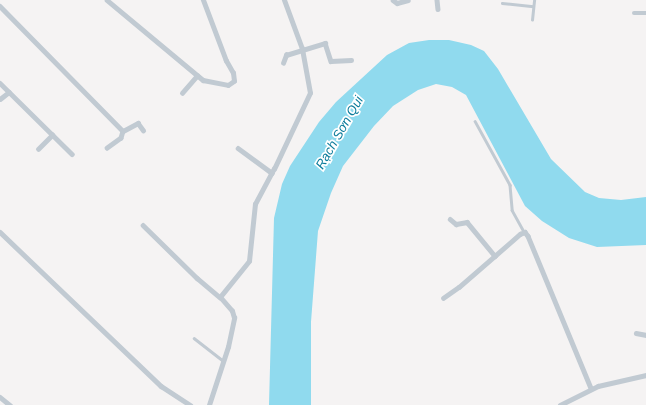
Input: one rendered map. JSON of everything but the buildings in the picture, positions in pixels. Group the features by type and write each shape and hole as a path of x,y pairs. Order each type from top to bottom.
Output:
{"street":[{"path":"107,0 197,76 207,82 228,85 234,81 234,77 226,61 203,0"},
{"path":"220,297 251,257 255,204 272,173 310,93 305,48 284,0"},
{"path":"393,0 397,3 408,0"},
{"path":"437,0 438,9"},
{"path":"0,6 123,131"},
{"path":"634,13 646,13"},
{"path":"283,64 286,55 325,43 331,61 350,60"},
{"path":"182,93 197,76"},
{"path":"0,83 72,154"},
{"path":"0,99 9,92"},
{"path":"107,148 121,138 123,131 138,123 143,130"},
{"path":"38,150 52,135"},
{"path":"238,148 272,173"},
{"path":"450,219 456,224 467,222 495,256"},
{"path":"142,224 197,278 220,297 234,314 223,362 208,405"},
{"path":"0,232 161,386 190,405"},
{"path":"443,298 460,287 525,232 592,388"},
{"path":"636,333 646,335"},
{"path":"560,405 592,388 646,375"},
{"path":"0,397 10,405"}],"lane":[{"path":"532,20 534,0"},
{"path":"502,3 533,6"},
{"path":"475,121 510,185 512,210 525,232"},
{"path":"194,338 223,362"}],"water":[{"name":"Rạch Sơn Qui","path":"429,40 449,40 471,45 484,51 498,69 551,159 585,192 599,198 621,200 646,197 646,245 597,247 569,238 542,221 525,206 466,95 452,87 436,84 418,90 393,106 374,126 343,166 331,193 318,231 311,322 311,405 269,405 274,218 282,184 290,166 319,122 336,102 387,55 409,43"}]}
